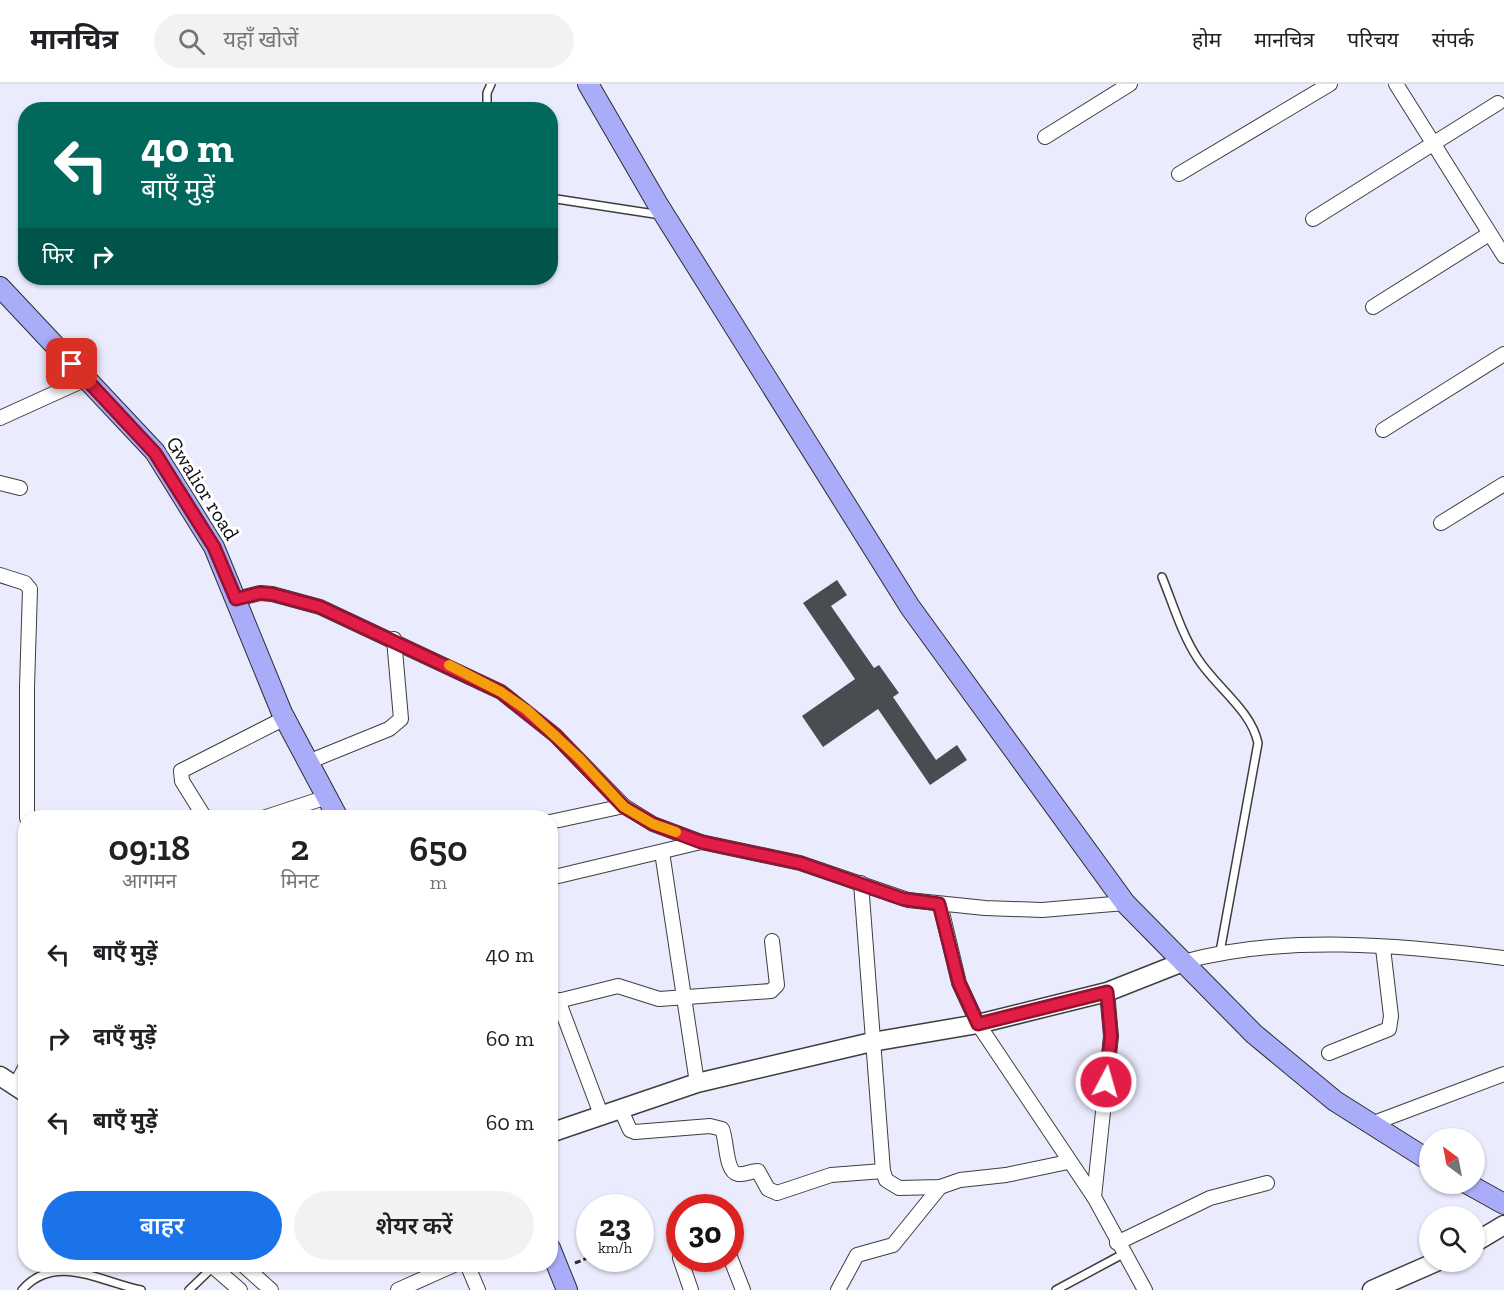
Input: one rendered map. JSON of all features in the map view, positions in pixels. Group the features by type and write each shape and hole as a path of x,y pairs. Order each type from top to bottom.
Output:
{"main road":[{"path":"588,84 665,215 910,608 1125,903 1254,1034 1335,1101 1419,1154"},
{"name":"Gwalior road","path":"0,287 155,453 214,547 285,718 334,810"},
{"path":"1485,1193 1504,1204"},
{"path":"558,1268 567,1290"}],"street":[{"path":"1045,137 1130,84"},
{"path":"1179,174 1330,84"},
{"path":"1396,84 1504,256"},
{"path":"1313,219 1432,142 1498,103"},
{"path":"1373,307 1489,234"},
{"path":"1383,430 1504,354"},
{"path":"0,418 86,379"},
{"path":"0,483 20,488"},
{"path":"1441,524 1504,484"},
{"path":"0,574 25,583 30,588 27,810"},
{"path":"236,599 260,593 320,607 394,639 501,692 555,735 624,807 653,824 701,842 800,863 903,899 939,904 1042,910 1125,903"},
{"path":"308,762 389,729 401,719 394,639"},
{"path":"200,810 182,781 181,771 285,718"},
{"path":"287,810 327,797"},
{"path":"558,820 624,807"},
{"path":"558,876 701,842"},
{"path":"662,852 697,1083"},
{"path":"861,883 872,1042 883,1171 886,1180 899,1188 940,1187 960,1180 1006,1175 1068,1162"},
{"path":"939,904 959,983 978,1024 1068,1162 1094,1197 1145,1290"},
{"path":"558,1001 618,986 658,999 684,999 775,990 777,985 772,941"},
{"path":"558,1131 697,1083 872,1042 978,1024 1107,992 1183,962 1220,952 1271,946 1383,948 1457,952 1504,958"},
{"path":"1329,1053 1389,1029 1392,1022 1383,948"},
{"path":"1094,1197 1111,1036 1107,992"},
{"path":"558,1012 602,1117"},
{"path":"1371,1124 1504,1074"},
{"path":"0,1076 18,1089"},
{"path":"621,1110 630,1130 635,1132 710,1126 722,1129 728,1161 734,1172 739,1174 758,1172 768,1189 774,1192 783,1192 831,1175 883,1171"},
{"path":"1120,1248 1210,1198 1268,1183"},
{"path":"838,1290 857,1255 893,1245 940,1187"},
{"path":"1485,1236 1504,1225"},
{"path":"1372,1290 1419,1269"},
{"path":"218,1272 240,1290"},
{"path":"251,1272 271,1290"},
{"path":"398,1290 438,1272"},
{"path":"470,1272 478,1290"},
{"path":"684,1272 691,1290"},
{"path":"736,1272 743,1290"}],"lane":[{"path":"486,102 491,84"},
{"path":"558,199 665,215"},
{"path":"1162,577 1193,651 1240,710 1258,743 1220,952"},
{"path":"1056,1290 1120,1248"},
{"path":"22,1290 39,1275 47,1272"},
{"path":"78,1272 141,1290"},
{"path":"189,1290 206,1272"}],"building":[{"path":"837,580 847,595 831,606 874,668 879,665 899,693 893,697 936,760 957,745 967,760 930,785 878,709 823,747 802,716 855,679 803,603"}],"slow traffic":[{"path":"449,665 501,692 527,710 579,758 624,807 653,824 676,832"}],"route":[{"path":"72,364 155,453 214,547 236,599 260,593 272,594 320,607 383,634 501,692 527,710 555,735 624,807 653,824 701,842 800,863 903,899 939,904 959,983 978,1024 1107,992 1111,1036 1106,1082"}]}
